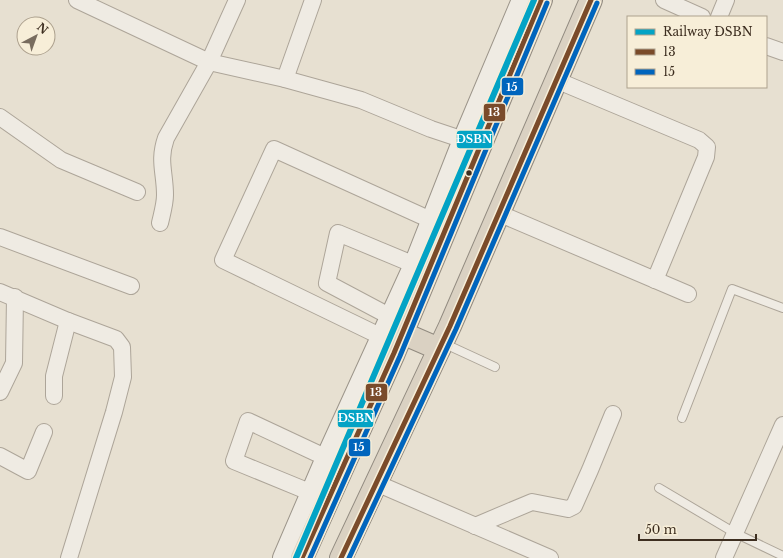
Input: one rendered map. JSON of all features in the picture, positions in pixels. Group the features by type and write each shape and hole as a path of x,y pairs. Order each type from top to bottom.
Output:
{"highway":[{"path":"302,558 392,329 541,0"},
{"path":"341,558 441,346 591,0"},
{"path":"392,329 441,346"}],"street":[{"path":"77,0 209,62 285,79 361,100 431,129 464,140"},
{"path":"160,223 165,194 162,166 163,148 166,138 209,62 237,0"},
{"path":"285,79 312,0"},
{"path":"284,558 327,458 392,329 415,265 464,140 523,0"},
{"path":"664,0 700,16"},
{"path":"719,16 726,0"},
{"path":"767,46 783,52"},
{"path":"556,80 699,140 707,147 706,157 655,280"},
{"path":"0,117 61,160 137,192"},
{"path":"392,329 224,260 274,149 433,221"},
{"path":"498,213 688,294"},
{"path":"392,329 327,283 338,233 415,265"},
{"path":"0,237 131,286"},
{"path":"0,392 14,363 7,294 68,321 116,339 122,347 123,377 114,412 69,558"},
{"path":"54,396 54,376 68,321"},
{"path":"475,526 532,502 568,509 574,506 612,414"},
{"path":"312,493 234,461 248,421 327,458"},
{"path":"724,558 783,425"},
{"path":"0,456 28,471 44,432"},
{"path":"376,483 550,558"}],"lane":[{"path":"682,418 732,288 783,308"},
{"path":"441,346 494,367"},
{"path":"659,488 735,533 783,556"}],"rail line":[{"name":"ĐSBN","path":"296,558 534,0"}],"transit line":[{"name":"13","path":"302,558 394,353 541,0"},
{"name":"13","path":"341,558 450,326 591,0"},
{"name":"15","path":"310,558 400,356 547,3"},
{"name":"15","path":"349,558 456,329 597,3"}]}
